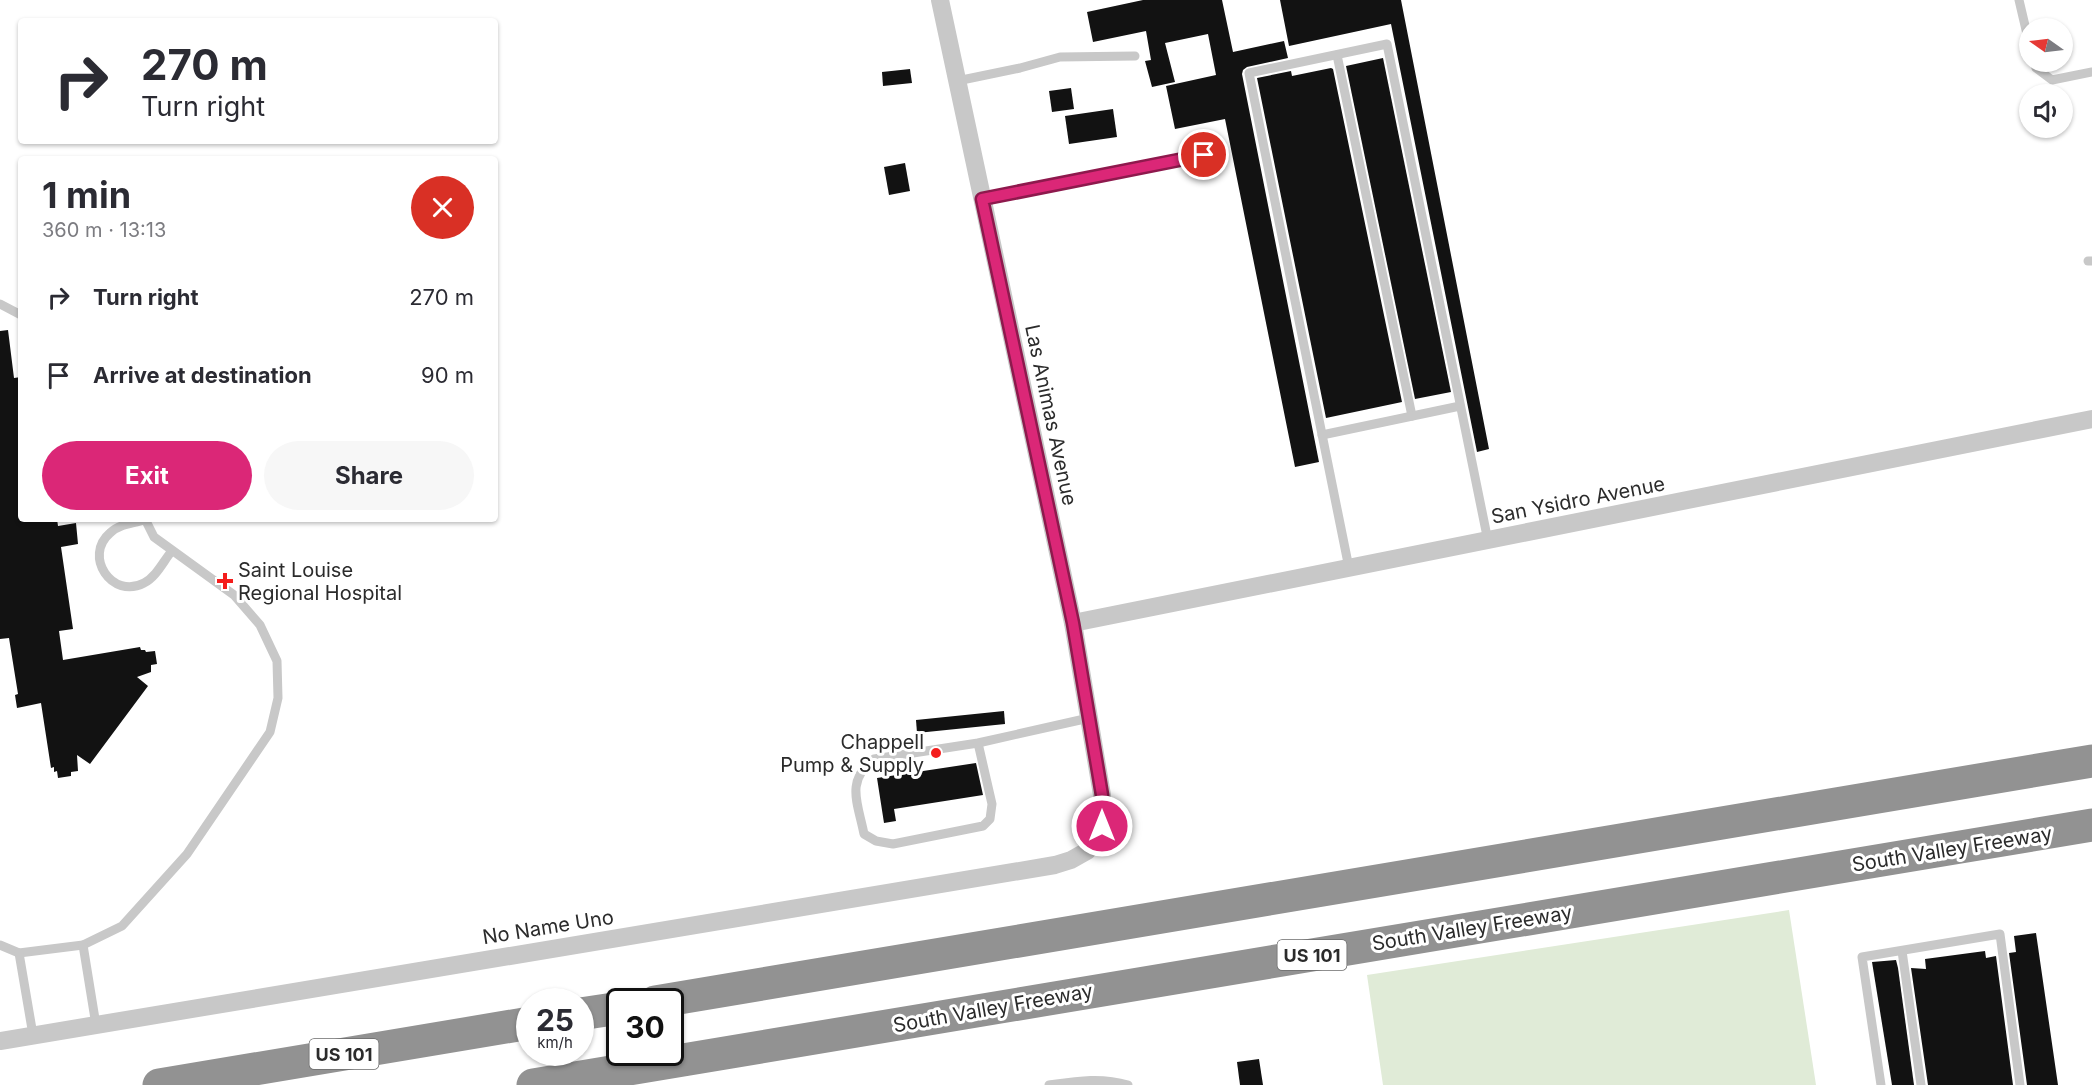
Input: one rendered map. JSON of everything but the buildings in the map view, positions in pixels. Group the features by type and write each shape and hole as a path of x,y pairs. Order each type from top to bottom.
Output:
{"highway":[{"path":"684,997 2092,761"},
{"name":"South Valley Freeway","path":"533,1085 2092,825"},
{"name":"US 101","path":"159,1085 516,1025"}],"street":[{"name":"Las Animas Avenue","path":"940,0 1073,623 1102,795 1102,826 1097,840"},
{"name":"San Ysidro Avenue","path":"1073,623 2092,419"},
{"name":"No Name Uno","path":"0,1041 1055,865 1071,860 1087,851 1097,840"}],"lane":[{"path":"2019,0 2023,18"},
{"path":"1349,568 1249,73 1387,44 1488,541"},
{"path":"1337,55 1412,416"},
{"path":"957,81 1060,57 1135,56"},
{"path":"2041,72 2052,80 2092,72"},
{"path":"982,199 1204,155"},
{"path":"0,304 18,313"},
{"path":"1322,435 1460,406"},
{"path":"137,522 120,526 103,540 99,551 99,562 103,572 111,580 120,586 142,585 151,578 171,552"},
{"path":"0,945 19,953 83,945 122,926 187,854 270,732 278,698 277,661 260,625 234,595 171,552 154,537 146,522"},
{"path":"978,743 992,804 990,819 983,826 893,844 876,841 864,834 855,783 863,767 874,759 978,743 1089,718"},
{"path":"1881,1085 1862,957 2000,934 2020,1085"},
{"path":"83,945 96,1025"},
{"path":"1902,951 1921,1085"},
{"path":"19,953 33,1035"},
{"path":"1049,1085 1090,1079 1115,1081 1128,1085"}],"green space":[{"path":"1789,910 1816,1085 1383,1085 1367,975"}],"place":[{"name":"Saint Louise Regional Hospital","path":"225,581"},
{"name":"Chappell Pump & Supply","path":"936,753"}],"route":[{"path":"1102,826 1102,795 1073,623 982,199 1204,155"}]}
